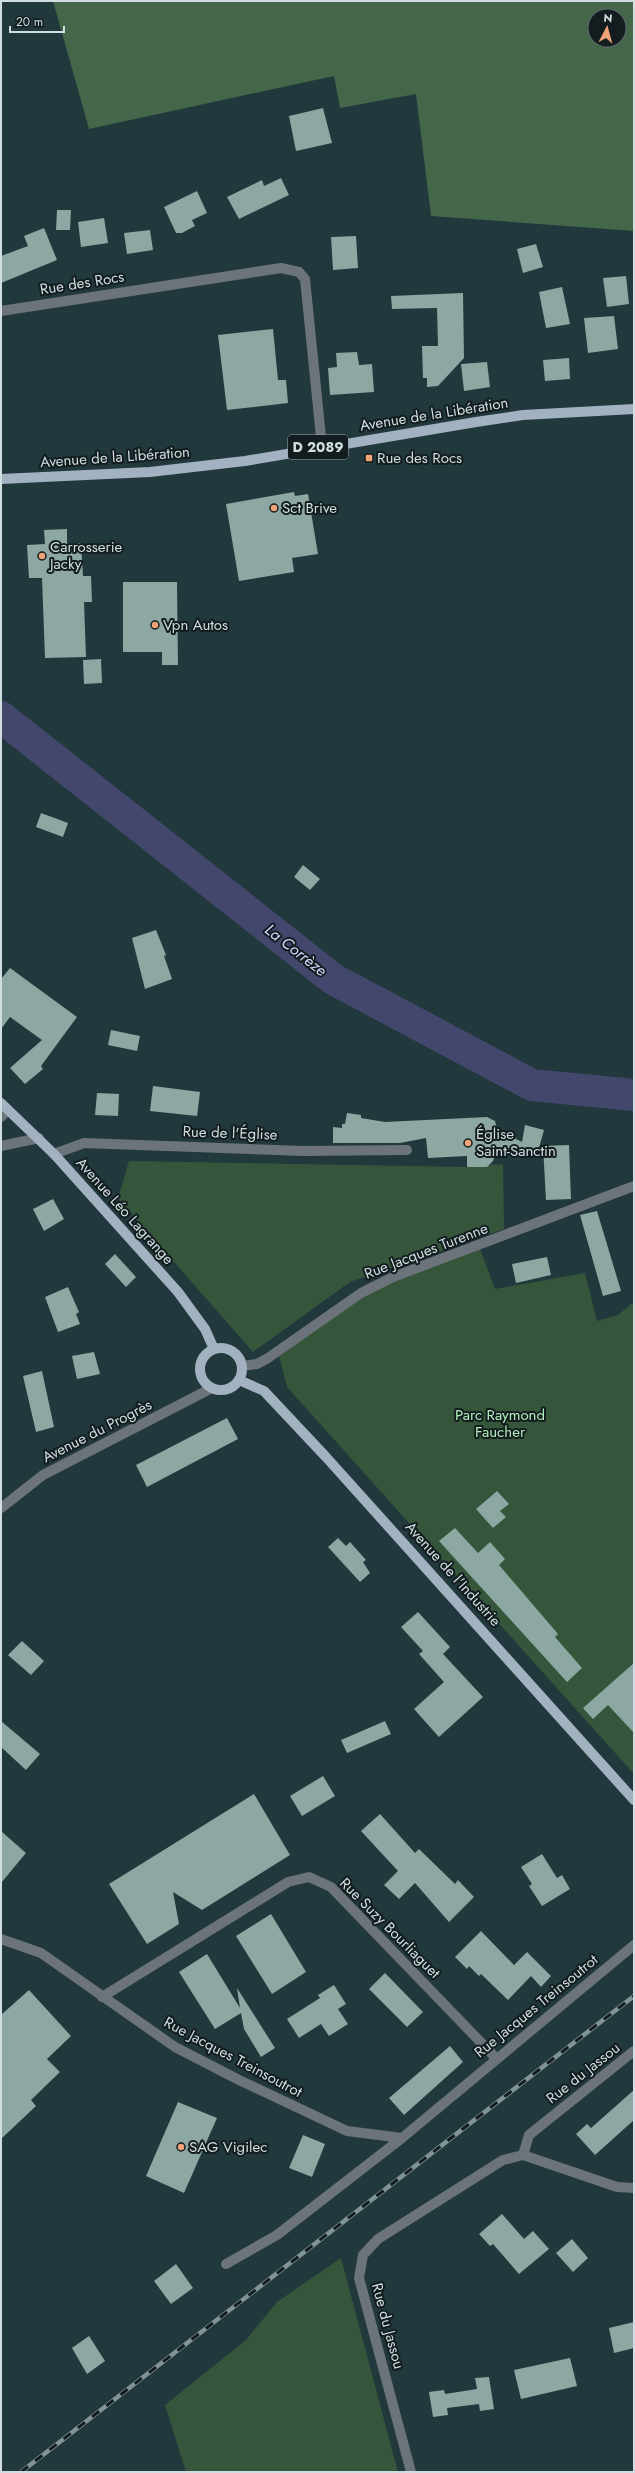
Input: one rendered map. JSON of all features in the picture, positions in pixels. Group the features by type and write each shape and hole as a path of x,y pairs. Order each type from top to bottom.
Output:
{"main road":[{"name":"Avenue de la Libération","path":"1,479 150,472 245,461 322,447 523,416 634,409"},
{"name":"Avenue Léo Lagrange","path":"3,1110 39,1138 178,1292 205,1329 214,1349"},
{"path":"226,1348 232,1351 240,1360 242,1366 239,1380 236,1385 224,1390 212,1388 206,1384 200,1372 203,1358 214,1349 226,1348"},
{"name":"Avenue de l'Industrie","path":"239,1380 264,1391 326,1457 634,1800"}],"street":[{"name":"Rue des Rocs","path":"1,311 281,268 299,272 305,279 322,447"},
{"path":"1,1146 39,1138"},
{"name":"Rue de l'Église","path":"54,1154 84,1143 303,1151 407,1150"},
{"name":"Rue Jacques Turenne","path":"242,1366 257,1364 268,1358 361,1293 393,1277 634,1186"},
{"name":"Avenue du Progrès","path":"1,1508 43,1475 212,1388"},
{"name":"Rue Suzy Bourliaguet","path":"102,1996 288,1882 309,1877 330,1887 496,2058"},
{"name":"Rue Jacques Treinsoutrot","path":"1,1939 41,1953 175,2047 238,2080 347,2131 402,2138"},
{"name":"Rue Jacques Treinsoutrot","path":"226,2264 277,2235 402,2138 496,2058 634,1945"},
{"name":"Rue du Jassou","path":"411,2472 359,2278 363,2255 378,2239 503,2160 524,2154 529,2135 634,2051"},
{"path":"524,2154 617,2187 634,2188"}],"green space":[{"path":"53,1 634,1 634,231 431,216 416,94 340,108 334,76 89,129"},
{"path":"129,1161 467,1167 503,1164 504,1229 350,1282 253,1352 118,1198"},
{"name":"Parc Raymond Faucher","path":"479,1246 495,1289 585,1273 597,1321 618,1315 634,1302 634,1774 287,1387 278,1352 361,1293"},
{"path":"341,2258 398,2472 186,2472 165,2405 246,2340 277,2302"}],"building":[{"path":"323,108 332,143 296,151 289,116"},
{"path":"281,178 289,195 239,219 227,197 262,180 264,186"},
{"path":"197,191 207,213 192,220 195,226 182,233 176,233 164,207"},
{"path":"57,210 71,210 70,230 56,230"},
{"path":"104,218 108,243 81,247 78,222"},
{"path":"44,228 57,260 1,283 1,256 28,246 24,236"},
{"path":"150,230 153,250 127,254 124,233"},
{"path":"356,236 358,268 333,270 331,237"},
{"path":"536,244 543,267 523,273 517,249"},
{"path":"626,276 629,304 607,307 603,278"},
{"path":"562,287 570,324 546,328 539,292"},
{"path":"463,293 464,358 438,386 427,387 427,378 423,378 422,346 438,346 437,308 392,309 391,296"},
{"path":"614,316 618,349 588,353 584,318"},
{"path":"273,329 278,380 286,380 288,403 227,410 218,335"},
{"path":"357,352 359,365 372,364 374,392 330,395 328,368 337,367 336,353"},
{"path":"569,358 570,379 545,381 543,360"},
{"path":"487,362 490,387 464,391 461,364"},
{"path":"294,492 295,496 308,494 318,554 292,558 294,572 239,581 226,504"},
{"path":"67,529 67,543 81,543 83,576 91,576 92,602 84,602 86,657 45,658 42,578 29,578 27,545 45,544 44,530"},
{"path":"123,582 177,582 178,665 162,665 162,652 123,652"},
{"path":"101,659 102,683 84,684 83,660"},
{"path":"41,813 68,823 63,837 36,827"},
{"path":"303,865 320,879 310,890 294,877"},
{"path":"156,930 166,955 164,956 172,979 145,989 132,938"},
{"path":"10,968 77,1017 41,1066 43,1069 25,1084 10,1068 42,1040 10,1017 1,1029 1,979"},
{"path":"111,1030 140,1036 137,1051 108,1045"},
{"path":"153,1086 200,1092 197,1116 150,1111"},
{"path":"97,1093 119,1094 118,1116 95,1115"},
{"path":"347,1113 361,1115 361,1118 385,1122 487,1117 495,1121 497,1129 522,1142 525,1125 544,1130 539,1148 508,1149 503,1152 496,1153 493,1161 487,1167 467,1167 467,1156 428,1158 426,1138 400,1143 333,1143 333,1127 342,1128 342,1124 345,1124"},
{"path":"569,1145 571,1199 546,1200 543,1146"},
{"path":"53,1199 64,1219 44,1231 33,1209"},
{"path":"597,1211 621,1291 603,1296 580,1215"},
{"path":"115,1254 136,1277 126,1287 105,1264"},
{"path":"547,1257 551,1275 516,1283 512,1264"},
{"path":"68,1287 79,1312 76,1314 80,1324 58,1332 45,1297"},
{"path":"94,1352 100,1374 77,1379 72,1356"},
{"path":"42,1371 54,1427 36,1432 23,1376"},
{"path":"227,1418 238,1439 147,1487 136,1465"},
{"path":"497,1491 509,1504 500,1511 506,1517 493,1528 476,1509"},
{"path":"455,1528 478,1553 490,1542 505,1559 499,1565 558,1634 555,1637 582,1668 567,1682 439,1541"},
{"path":"338,1538 346,1546 350,1542 366,1560 363,1562 370,1573 360,1582 328,1547"},
{"path":"418,1612 450,1647 443,1654 483,1697 439,1737 414,1709 444,1682 419,1654 423,1651 401,1627"},
{"path":"22,1641 44,1661 31,1675 8,1655"},
{"path":"634,1663 634,1733 608,1705 593,1719 583,1708"},
{"path":"1,1721 40,1754 26,1770 1,1747"},
{"path":"385,1721 391,1734 347,1753 341,1740"},
{"path":"323,1776 335,1796 302,1816 290,1796"},
{"path":"254,1794 290,1855 202,1910 173,1892 179,1924 147,1944 109,1884"},
{"path":"380,1814 415,1853 419,1849 455,1884 458,1880 474,1897 449,1922 415,1883 399,1899 384,1885 398,1871 361,1831"},
{"path":"1,1831 26,1853 1,1883"},
{"path":"542,1854 557,1878 562,1875 570,1889 542,1906 529,1886 532,1884 521,1867"},
{"path":"271,1914 306,1972 272,1994 236,1936"},
{"path":"481,1931 514,1965 527,1952 551,1976 541,1987 531,1976 508,2000 481,1974 479,1976 469,1966 467,1969 455,1957"},
{"path":"207,1954 240,2008 237,1988 275,2048 261,2057 244,2029 241,2013 215,2029 179,1972"},
{"path":"385,1973 423,2012 407,2027 369,1989"},
{"path":"334,1985 346,2004 338,2009 348,2024 329,2036 321,2024 299,2038 287,2019 320,1998 318,1995"},
{"path":"29,1990 71,2036 47,2059 60,2072 31,2100 36,2106 1,2139 1,2015"},
{"path":"450,2046 463,2062 404,2115 389,2098"},
{"path":"634,2090 634,2120 595,2155 576,2134 587,2124 591,2128"},
{"name":"SAG Vigilec","path":"178,2102 217,2118 184,2193 146,2176"},
{"path":"303,2135 325,2144 312,2177 289,2168"},
{"path":"502,2214 524,2239 533,2231 549,2249 519,2274 493,2244 490,2246 479,2234"},
{"path":"572,2239 588,2258 573,2272 556,2253"},
{"path":"176,2264 193,2288 171,2304 154,2281"},
{"path":"634,2322 634,2348 614,2353 609,2328"},
{"path":"89,2336 105,2361 87,2374 72,2348"},
{"path":"570,2358 577,2386 521,2399 514,2370"},
{"path":"489,2377 494,2409 480,2411 479,2404 447,2408 448,2415 433,2417 429,2392 444,2390 445,2394 477,2389 475,2378"}],"waterway":[{"name":"La Corrèze","path":"1,717 333,979 532,1085 634,1095"}],"railway":[{"path":"21,2472 634,1996"}],"place":[{"name":"Rue des Rocs","path":"369,458"},
{"name":"Sct Brive","path":"274,508"},
{"name":"Carrosserie Jacky","path":"42,556"},
{"name":"Vpn Autos","path":"155,625"},
{"name":"Église Saint-Sanctin","path":"468,1143"},
{"name":"SAG Vigilec","path":"181,2147"}]}
